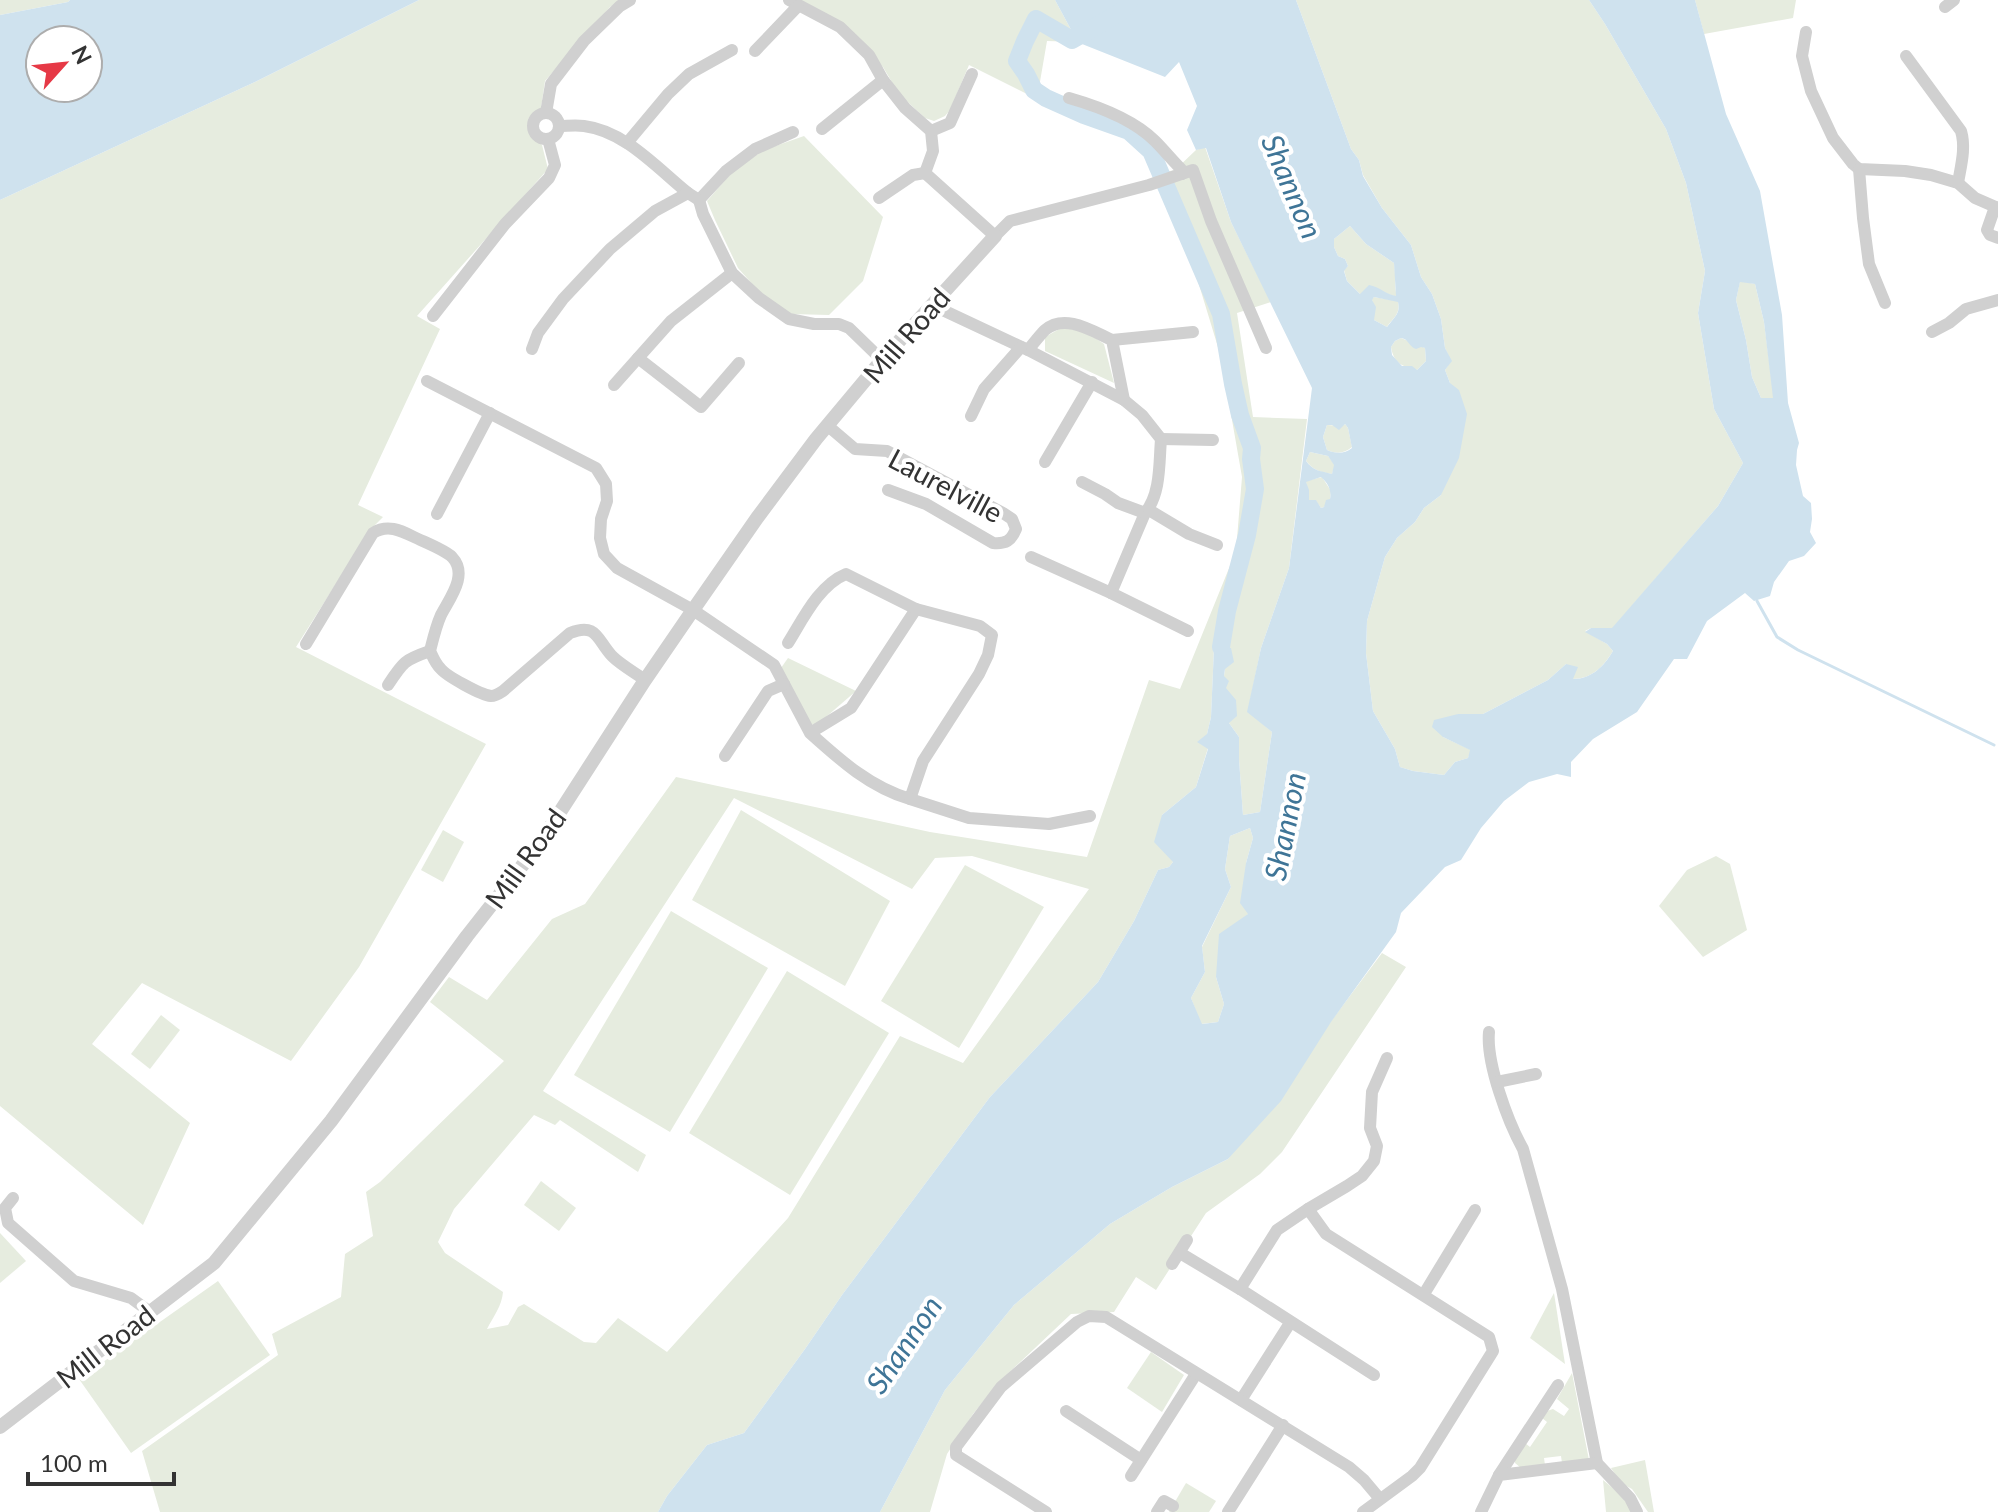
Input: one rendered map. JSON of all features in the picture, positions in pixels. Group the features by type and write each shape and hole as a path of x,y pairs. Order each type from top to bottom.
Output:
{"street":[{"path":"546,113 551,84 584,41 630,0"},
{"path":"755,51 793,3 840,27 869,55 883,80 905,108 931,131 933,151 925,173"},
{"path":"1806,32 1802,56 1816,105 1840,150 1859,169 1869,264 1885,303"},
{"path":"627,143 689,74 732,50"},
{"path":"1906,56 1961,131 1964,142 1958,183"},
{"path":"931,131 950,123 972,74"},
{"path":"822,129 883,80"},
{"path":"1069,98 1128,122 1153,139 1181,169 1182,174"},
{"path":"546,113 554,116 559,126 557,133 548,139 537,135 533,127 535,119 546,113"},
{"path":"559,126 585,126 627,143 694,196 732,273 759,298 789,319 814,324 839,324 849,328 882,360"},
{"path":"532,349 538,333 563,299 610,249 655,211 694,196 755,149 793,132"},
{"path":"433,316 505,224 549,178 555,165 548,139"},
{"path":"1859,169 1905,171 1958,183 1975,198 1997,208 1987,230 1998,238"},
{"path":"925,173 995,236 1010,221 1149,185 1193,170 1211,221 1266,348"},
{"path":"879,198 913,175 925,173"},
{"name":"Mill Road","path":"0,1427 214,1263 331,1121 467,936 540,843 645,680 757,518 882,360 995,236"},
{"path":"614,385 671,321 732,273"},
{"path":"1932,332 1966,309 1998,300"},
{"path":"932,305 1025,348 1124,400 1142,415 1161,439 1157,485 1111,593"},
{"path":"971,416 984,389 1048,328 1062,322 1083,326 1112,340 1193,332"},
{"path":"1112,340 1124,400"},
{"path":"638,358 701,407 739,363"},
{"path":"427,381 596,468 606,484 607,501 601,519 600,538 604,554 617,568 693,610 774,665 810,733 862,777 894,794 969,818 1049,824 1090,816"},
{"path":"1045,462 1092,382"},
{"path":"437,514 490,413"},
{"name":"Laurelville","path":"828,426 855,449 887,451 1003,513 1012,519 1016,529 1011,539 1003,544 993,543 926,504 888,490"},
{"path":"1161,439 1213,440"},
{"path":"1082,482 1118,503 1147,511 1217,545"},
{"path":"306,644 373,533 380,528 390,528 401,530 452,557 457,566 457,585 440,617 430,651 442,671 491,696 503,691 570,633 579,629 597,635 615,659 645,680"},
{"path":"1031,557 1188,631"},
{"path":"788,643 811,605 836,578 846,574 916,609 980,626 992,635 988,655 979,674 923,761 910,799"},
{"path":"810,733 851,708 916,609"},
{"path":"388,685 401,665 430,651"},
{"path":"725,756 768,691 784,684"},
{"path":"1489,1032 1487,1047 1514,1134 1523,1149 1562,1289 1597,1463 1630,1498 1637,1512"},
{"path":"1240,1289 1277,1230 1362,1176 1374,1161 1377,1146 1370,1128 1372,1092 1387,1058"},
{"path":"1497,1082 1536,1074"},
{"path":"13,1198 5,1208 8,1223 74,1281 131,1298 150,1312"},
{"path":"1308,1209 1326,1234 1489,1337 1493,1351 1420,1468 1363,1512"},
{"path":"1424,1294 1475,1210"},
{"path":"1172,1264 1187,1240"},
{"path":"1180,1253 1374,1375"},
{"path":"1046,1512 956,1455 956,1447 1001,1387 1077,1322 1089,1316 1106,1317 1283,1425 1349,1467 1380,1499"},
{"path":"1241,1400 1290,1323"},
{"path":"1131,1476 1196,1374"},
{"path":"1481,1512 1499,1475 1558,1385"},
{"path":"1066,1411 1141,1460"},
{"path":"1223,1511 1283,1425"},
{"path":"1499,1475 1597,1463"},
{"path":"1157,1512 1164,1501 1173,1506"}],"shaded area":[{"path":"0,0 70,0 0,15"},
{"path":"419,0 622,0 610,7 545,81 541,108 528,119 531,135 542,145 548,169 417,316 440,329 358,505 383,517 370,530 296,647 486,744 359,967 291,1061 142,983 92,1044 190,1123 143,1225 0,1106 0,200 257,81"},
{"path":"798,0 1055,0 1077,42 1047,41 1037,99 969,65 950,110 934,121 925,118 899,94 883,67"},
{"path":"1296,0 1589,0 1666,129 1686,183 1705,271 1698,313 1714,409 1743,463 1718,506 1612,629 1591,628 1585,631 1613,651 1601,667 1585,677 1572,679 1566,664 1548,680 1483,714 1458,714 1443,737 1471,750 1468,758 1455,762 1444,775 1400,767 1395,749 1373,711 1366,653 1367,621 1385,557 1397,538 1415,522 1424,508 1441,495 1450,383 1445,370 1451,361 1445,348 1441,319 1432,294 1421,277 1411,245 1382,208 1363,175"},
{"path":"1695,0 1796,0 1793,18 1704,34"},
{"path":"804,136 883,217 863,281 829,315 790,314 762,295 738,268 707,201 734,170 764,150"},
{"path":"1205,147 1231,222 1271,302 1237,313 1253,417 1307,419 1289,568 1261,648 1248,711 1272,732 1260,812 1243,815 1239,737 1229,723 1225,669 1214,647 1208,748 1196,787 1162,815 1173,862 1169,867 1158,870 1134,921 1098,982 990,1097 842,1295 744,1433 707,1445 658,1512 160,1512 142,1451 278,1355 272,1334 341,1297 345,1254 373,1236 366,1192 504,1061 430,1002 449,977 487,1000 552,919 585,904 676,777 930,832 1087,857 1149,680 1180,689 1236,551 1242,477 1221,357 1186,242 1155,174 1175,170 1196,150","holes":["734,798 912,889 935,858 972,856 1089,889 963,1063 900,1036 788,1218 667,1352 618,1318 596,1343 584,1342 524,1304 518,1307 508,1325 487,1329 503,1292 445,1253 438,1242 454,1209 534,1115 555,1125 560,1120 638,1172 646,1155 543,1091"]},
{"path":"1350,226 1366,244 1394,263 1397,297 1385,293 1361,295 1347,281 1344,270 1348,266 1345,259 1338,256 1334,239"},
{"path":"1740,281 1755,284 1764,322 1774,399 1761,398 1752,377 1736,300"},
{"path":"1374,297 1398,301 1397,313 1387,327 1374,320"},
{"path":"1063,327 1088,333 1104,344 1114,383 1045,351 1045,337"},
{"path":"1401,338 1425,348 1426,361 1417,370 1403,365 1394,357 1391,347"},
{"path":"1345,424 1352,447 1340,453 1327,450 1323,437 1327,425"},
{"path":"1310,452 1328,456 1335,465 1332,474 1318,470 1306,461"},
{"path":"1322,477 1331,491 1330,500 1321,508 1316,501 1309,501 1306,481"},
{"path":"788,658 856,691 819,723 811,725 781,668"},
{"path":"741,810 890,901 845,986 692,900"},
{"path":"1250,828 1253,838 1246,863 1248,914 1216,977 1224,1004 1218,1022 1201,1024 1191,998 1205,972 1202,947 1231,887 1225,869 1230,836"},
{"path":"443,830 464,842 443,882 421,870"},
{"path":"1716,856 1730,864 1747,930 1703,957 1659,906 1687,870"},
{"path":"965,865 1044,907 959,1048 881,1001"},
{"path":"671,911 768,968 670,1132 574,1075"},
{"path":"1382,953 1406,967 1282,1152 1260,1174 1206,1213 1156,1290 1136,1277 1114,1312 1071,1314 1000,1381 973,1414 947,1454 930,1512 880,1512 945,1390 1014,1305 1110,1224 1172,1187 1228,1159"},
{"path":"787,971 889,1033 790,1195 689,1133"},
{"path":"161,1015 180,1030 150,1069 131,1054"},
{"path":"541,1181 576,1208 559,1231 524,1205"},
{"path":"0,1233 26,1261 0,1283"},
{"path":"218,1281 270,1355 131,1453 79,1379"},
{"path":"1554,1293 1565,1364 1530,1338"},
{"path":"1151,1352 1184,1375 1162,1412 1127,1388"},
{"path":"1572,1373 1589,1460 1562,1463 1561,1456 1544,1458 1545,1465 1521,1468 1515,1463 1515,1458 1525,1443 1530,1447 1547,1422 1542,1418 1547,1411 1553,1409 1564,1416 1569,1409 1557,1399"},
{"path":"1645,1460 1654,1512 1648,1512 1632,1489 1621,1483 1611,1468"},
{"path":"1603,1480 1620,1494 1633,1512 1606,1512"},
{"path":"1186,1483 1216,1501 1209,1512 1169,1512"}],"water":[{"path":"70,0 419,0 257,81 0,200 0,15"},
{"name":"Shannon","path":"1055,0 1296,0 1363,176 1382,208 1411,245 1421,277 1432,294 1441,319 1445,348 1452,361 1445,370 1450,383 1459,390 1467,414 1459,458 1441,495 1424,508 1415,522 1397,538 1385,557 1367,621 1366,653 1373,711 1395,749 1400,767 1444,775 1455,762 1468,758 1470,750 1443,737 1432,727 1434,720 1458,714 1483,714 1548,680 1566,664 1578,667 1573,679 1597,671 1613,651 1607,644 1585,632 1591,628 1612,628 1718,506 1743,463 1714,409 1698,313 1705,271 1686,183 1666,129 1589,0 1695,0 1726,114 1760,191 1782,315 1788,403 1799,443 1796,465 1803,496 1811,503 1810,532 1816,543 1804,556 1789,561 1774,582 1770,596 1754,601 1745,593 1707,621 1687,659 1674,659 1637,712 1593,739 1571,762 1571,777 1557,774 1529,782 1504,801 1481,828 1461,860 1445,867 1401,913 1396,932 1331,1022 1281,1101 1228,1159 1172,1187 1110,1224 1014,1305 945,1390 880,1512 658,1512 707,1445 744,1433 842,1295 990,1097 1098,982 1134,921 1158,870 1169,867 1173,862 1154,842 1162,815 1196,787 1208,749 1197,742 1207,734 1211,717 1214,647 1231,648 1234,662 1225,669 1224,676 1229,681 1226,688 1236,700 1237,716 1229,723 1239,737 1243,815 1260,812 1272,732 1247,712 1261,648 1289,568 1312,388 1231,222 1206,148 1196,150 1187,130 1197,106 1179,62 1165,77 1077,42","holes":["1350,226 1366,244 1394,263 1396,296 1369,285 1360,294 1347,281 1344,271 1348,266 1334,247 1334,239","1740,282 1755,284 1764,322 1773,398 1761,398 1752,377 1736,300","1374,297 1398,302 1399,306 1387,327 1374,320 1376,307 1372,300","1404,339 1416,349 1425,348 1426,361 1417,370 1412,366 1402,366 1392,355 1391,347 1395,341","1345,424 1352,448 1340,453 1327,450 1323,437 1327,425 1339,430","1310,452 1328,456 1334,465 1332,474 1306,461","1321,477 1329,487 1330,499 1321,508 1316,500 1309,500 1306,482","1250,828 1253,838 1240,903 1248,914 1219,934 1216,977 1224,1004 1218,1022 1202,1024 1191,998 1205,972 1202,946 1231,887 1225,869 1230,836"]}],"waterway":[{"path":"1130,0 1121,12 1072,40 1036,19 1017,61 1034,90 1084,115 1129,131 1151,151 1221,314 1240,415 1252,448 1255,489 1221,647"},
{"path":"1757,601 1777,637 1798,650 1994,745"}]}
